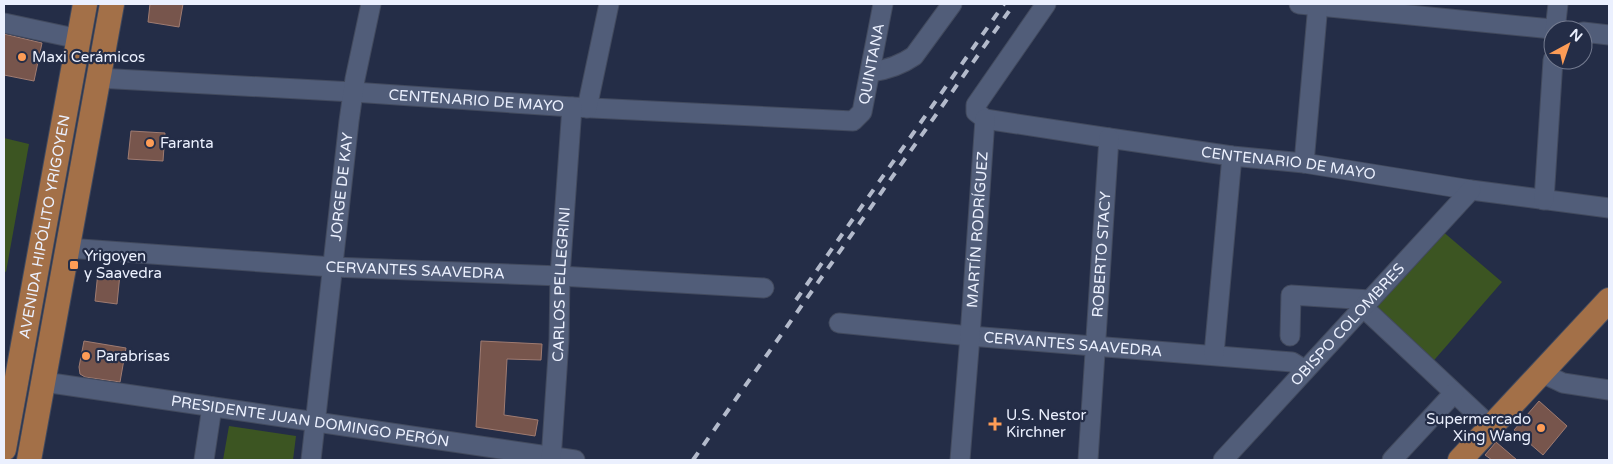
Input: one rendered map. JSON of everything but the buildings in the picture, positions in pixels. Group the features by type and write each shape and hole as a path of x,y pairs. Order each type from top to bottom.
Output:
{"main road":[{"name":"AVENIDA HIPÓLITO YRIGOYEN","path":"4,449 85,4"},
{"name":"AVENIDA HIPÓLITO YRIGOYEN","path":"29,460 112,4"},
{"path":"1460,460 1609,300"}],"street":[{"name":"JORGE DE KAY","path":"311,460 353,92 371,4"},
{"name":"CARLOS PELLEGRINI","path":"551,458 559,340 560,276 580,108 609,4"},
{"name":"QUINTANA","path":"853,122 862,112 876,72 883,4"},
{"path":"876,72 896,66 914,56 952,4"},
{"path":"980,112 1046,4"},
{"path":"1304,163 1312,4 1543,29"},
{"path":"1556,20 1558,4"},
{"path":"4,24 79,39"},
{"path":"1593,33 1609,35"},
{"path":"1544,200 1552,70"},
{"name":"CENTENARIO DE MAYO","path":"98,78 353,92 580,108 853,122"},
{"name":"CENTENARIO DE MAYO","path":"980,112 1110,138 1232,156 1304,163 1471,190 1609,208"},
{"name":"MARTÍN RODRÍGUEZ","path":"960,460 970,336 980,112"},
{"name":"ROBERTO STACY","path":"1088,460 1110,138"},
{"path":"1214,354 1232,156"},
{"name":"OBISPO COLOMBRES","path":"1222,460 1471,190"},
{"name":"CERVANTES SAAVEDRA","path":"67,248 333,267 560,276 764,288"},
{"path":"1290,336 1291,295 1367,304 1454,393 1491,427"},
{"name":"CERVANTES SAAVEDRA","path":"839,323 970,336 1214,354 1292,362 1306,370"},
{"path":"1542,372 1563,383 1609,390"},
{"name":"PRESIDENTE JUAN DOMINGO PERÓN","path":"44,382 551,458 575,460"},
{"path":"1392,460 1454,393"},
{"path":"204,460 212,407"}],"green space":[{"path":"4,138 29,144 6,272 4,271"},
{"path":"1441,230 1502,282 1429,366 1371,306"},
{"path":"229,426 296,436 293,460 223,460"}],"railway":[{"path":"796,300 1004,4"},
{"path":"693,460 1014,4"}],"place":[{"name":"Maxi Cerámicos","path":"22,57"},
{"name":"Faranta","path":"150,143"},
{"name":"Yrigoyen y Saavedra","path":"74,265"},
{"name":"Parabrisas","path":"86,356"},
{"name":"U.S. Nestor Kirchner","path":"995,424"},
{"name":"Supermercado Xing Wang","path":"1541,428"}]}
